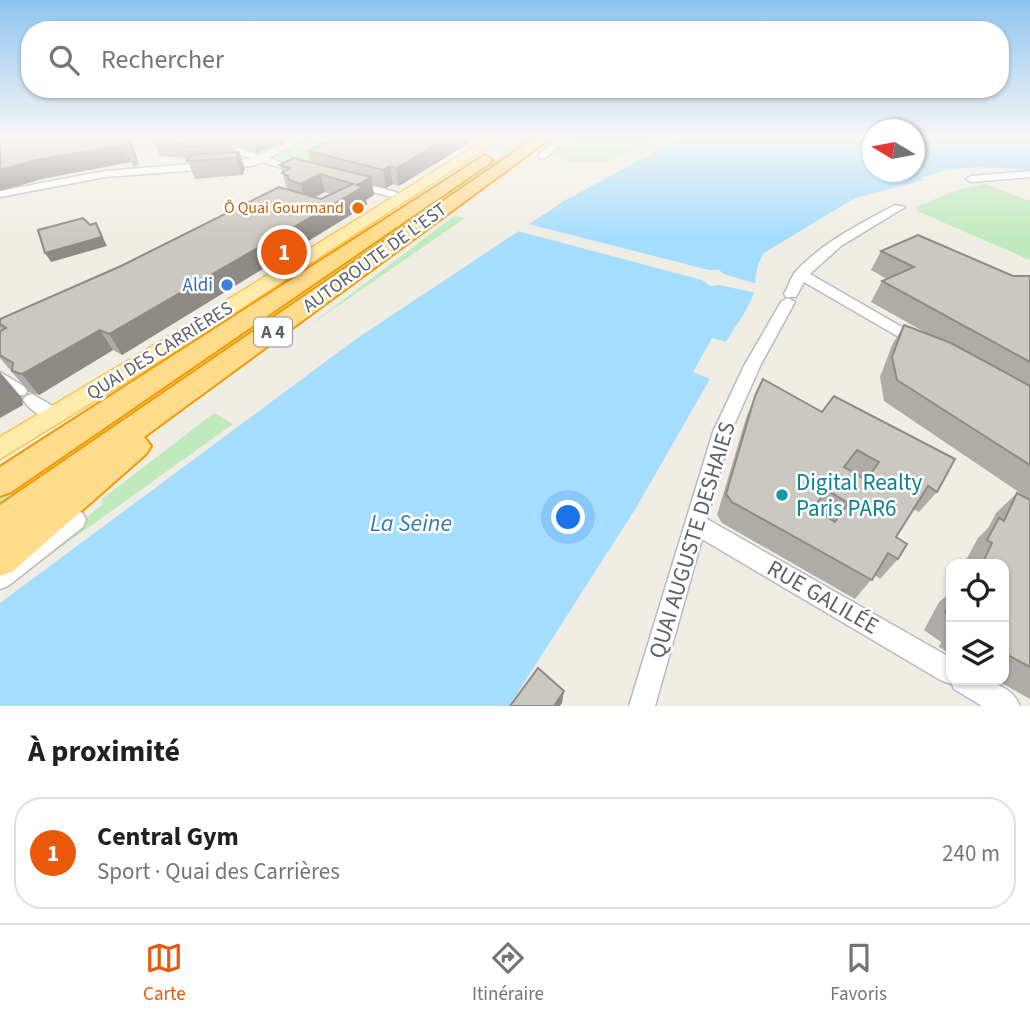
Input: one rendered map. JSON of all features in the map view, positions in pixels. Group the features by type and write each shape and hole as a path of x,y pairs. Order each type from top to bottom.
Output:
{"highway":[{"name":"AUTOROUTE DE L’EST","path":"0,483 469,171"},
{"name":"AUTOROUTE DE L’EST","path":"0,523 508,171"},
{"path":"0,560 275,330"}],"main road":[{"name":"QUAI DES CARRIÈRES","path":"0,451 435,171"},
{"name":"QUAI DES CARRIÈRES","path":"0,440 50,413 438,171"}],"street":[{"path":"0,194 105,174 148,171"},
{"path":"303,171 311,173"},
{"path":"971,179 1030,174"},
{"path":"336,180 396,195"},
{"name":"QUAI AUGUSTE DESHAIES","path":"642,706 722,432 752,366 790,298 800,274 835,245 899,207"},
{"path":"800,274 926,348"},
{"path":"0,378 50,413"},
{"path":"0,578 76,520"},
{"name":"RUE GALILÉE","path":"694,523 946,670"},
{"path":"971,685 1007,706"}],"green space":[{"path":"480,171 487,171 150,405 0,505 0,498"},
{"path":"985,184 1030,201 1030,260 917,211 916,207 957,190"},
{"path":"454,216 465,218 306,328"},
{"path":"214,413 233,424 15,580 14,575 102,505 102,499"}],"water":[{"name":"La Seine","path":"620,171 862,171 862,182 916,182 855,198 764,253 746,310 726,342 712,338 693,372 710,379 636,508 509,706 0,706 0,603 356,339 564,201"},
{"name":"La Seine","path":"925,171 944,171 925,177"}],"pier":[{"path":"524,223 709,270 719,270 757,284 757,293 719,285 710,286 702,280 514,230"}],"building":[{"path":"346,171 371,177 357,185 363,187 109,334 100,330 22,374 12,371 13,363 0,355 0,331 6,328 0,324 0,319 121,266 279,187 321,199 353,184 320,174 301,184 289,180 288,176 282,173"},
{"path":"83,218 90,225 96,223 102,237 45,253 38,230"},
{"path":"918,235 1013,276 1030,276 1030,362 882,281 914,267 881,251"},
{"path":"904,325 951,343 1030,386 1030,465 897,380 892,357"},
{"name":"Digital Realty Paris PAR6","path":"763,379 822,412 834,396 955,459 937,492 928,486 896,537 907,544 898,559 888,553 872,580 732,502 726,494 755,396","holes":["857,450 879,462 866,480 844,467","827,490 848,503 835,522 813,508"]},
{"path":"1017,493 1030,500 1030,667 1009,656 1009,559 984,559 992,543 987,540 999,518 1004,521"},
{"path":"538,668 564,691 554,706 510,706"}],"place":[{"name":"Ô Quai Gourmand","path":"358,208"},
{"name":"Central Gym","path":"284,252"},
{"name":"Aldi","path":"227,285"},
{"name":"Digital Realty Paris PAR6","path":"782,495"}]}
